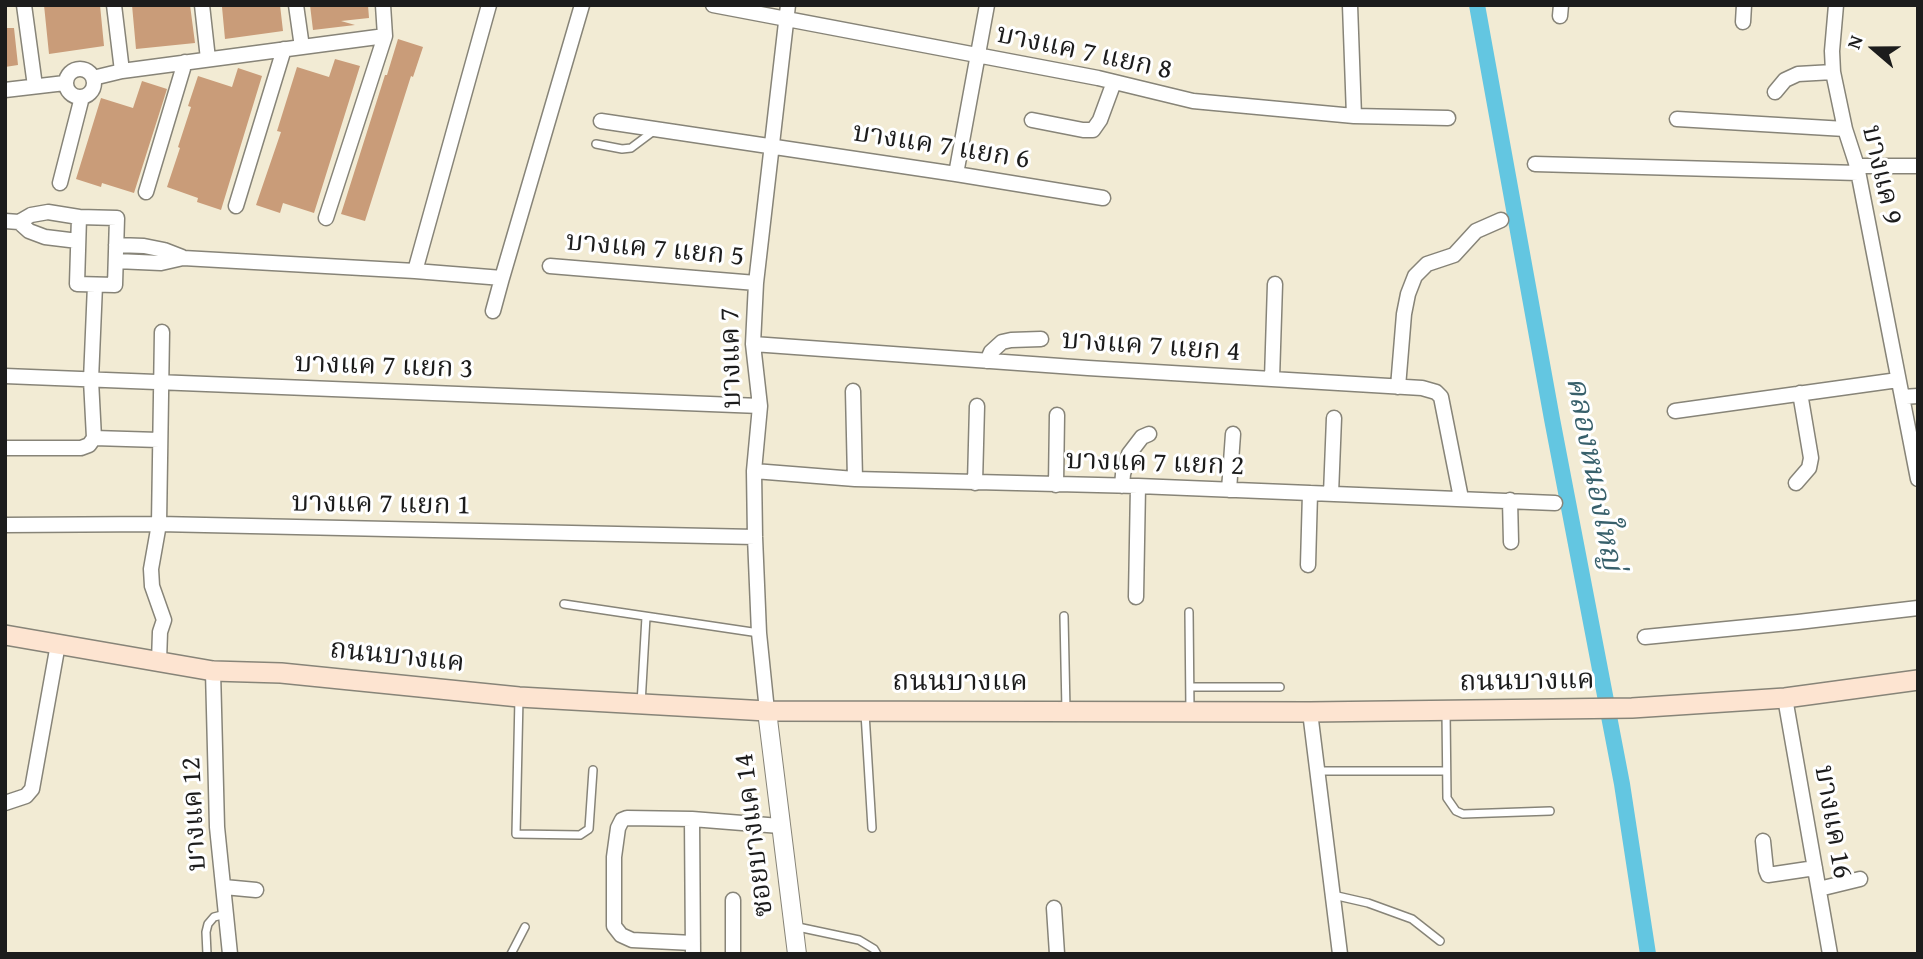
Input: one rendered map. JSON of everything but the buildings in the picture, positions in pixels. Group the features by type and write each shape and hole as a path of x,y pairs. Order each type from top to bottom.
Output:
{"main road":[{"name":"ถนนบางแค","path":"5,635 213,671 281,673 519,697 767,711 1310,712 1632,708 1785,698 1918,680"}],"street":[{"path":"24,5 35,86"},
{"path":"114,5 121,71"},
{"path":"202,5 208,59"},
{"path":"296,5 302,47"},
{"path":"327,218 385,36 383,5"},
{"path":"415,271 489,5"},
{"path":"493,311 582,5"},
{"name":"บางแค 7 แยก 8","path":"713,5 787,13 1192,101 1354,116 1448,118"},
{"path":"956,174 987,5"},
{"path":"1350,5 1354,116"},
{"path":"1743,22 1744,5"},
{"name":"บางแค 9","path":"1836,5 1833,72 1845,129 1858,169 1918,479"},
{"name":"บางแค 7","path":"767,711 755,537 754,471 760,406 753,344 756,283 787,13"},
{"path":"93,78 121,71 385,36"},
{"path":"236,206 284,49"},
{"path":"146,192 185,62"},
{"path":"79,68 88,71 94,83 91,92 82,97 69,92 65,83 71,71 79,68"},
{"path":"1775,92 1785,80 1798,74 1833,72"},
{"path":"1032,120 1083,131 1093,130 1100,121 1114,82"},
{"path":"5,90 65,83"},
{"path":"60,183 82,97"},
{"path":"1677,119 1845,129"},
{"name":"บางแค 7 แยก 6","path":"601,121 1103,198"},
{"path":"1535,164 1858,169 1918,166"},
{"path":"12,221 48,212 79,217 117,218 115,285 77,284 79,217"},
{"path":"1398,387 1404,314 1415,276 1427,264 1454,255 1476,231 1501,220"},
{"path":"12,221 45,237 78,241"},
{"path":"116,245 144,246 183,258"},
{"path":"116,261 162,262 183,258 502,278"},
{"name":"บางแค 7 แยก 5","path":"550,266 756,283"},
{"path":"1272,379 1275,284"},
{"path":"5,448 81,448 89,445 94,438 91,380 95,285"},
{"path":"159,660 160,632 164,620 152,586 151,569 159,524 162,332"},
{"path":"987,361 991,352 1002,342 1041,339"},
{"name":"บางแค 7 แยก 4","path":"753,344 1428,390 1441,397 1461,498"},
{"name":"บางแค 7 แยก 3","path":"5,376 760,406"},
{"path":"1675,411 1898,380"},
{"path":"853,391 855,479"},
{"path":"1796,482 1809,468 1811,458 1800,393"},
{"path":"1902,397 1918,396"},
{"path":"975,483 977,406"},
{"path":"1056,485 1057,415"},
{"path":"1331,494 1334,418"},
{"path":"1122,486 1129,454 1142,437 1149,434"},
{"path":"1229,491 1233,434"},
{"path":"94,438 159,440"},
{"name":"บางแค 7 แยก 2","path":"754,471 855,479 1138,486 1555,503"},
{"path":"1136,597 1138,486"},
{"path":"1308,565 1310,493"},
{"path":"1510,500 1511,542"},
{"name":"บางแค 7 แยก 1","path":"5,526 159,524 755,537"},
{"path":"1645,637 1918,608"},
{"path":"5,803 26,796 32,789 58,644"},
{"name":"บางแค 12","path":"213,671 217,827 230,954"},
{"name":"บางแค 16","path":"1785,698 1830,954"},
{"name":"ซอยบางแค 14","path":"767,711 797,954"},
{"path":"1310,712 1340,954"},
{"path":"692,819 693,948 632,940 621,935 614,926 614,857 618,828 622,820 692,819 780,826"},
{"path":"1763,841 1768,875 1815,868"},
{"path":"1819,889 1860,879"},
{"path":"223,887 256,890"},
{"path":"733,900 733,954"},
{"path":"1054,908 1057,954"}],"lane":[{"path":"596,144 631,148 655,129"},
{"path":"564,604 760,633"},
{"path":"1189,612 1190,711"},
{"path":"1064,616 1066,711"},
{"path":"641,705 646,617"},
{"path":"1190,687 1280,687"},
{"path":"519,697 516,834 580,835 589,829 593,770"},
{"path":"865,711 872,828"},
{"path":"1446,711 1447,798 1456,811 1463,814 1550,811"},
{"path":"1318,771 1446,771"},
{"path":"1333,895 1368,903 1412,919 1440,941"},
{"path":"207,954 208,924 214,917 226,914"},
{"path":"792,926 859,940 874,949 877,954"},
{"path":"511,954 525,927"}],"waterway":[{"name":"คลองหนองใหญ่","path":"1477,5 1622,784 1648,954"}]}
